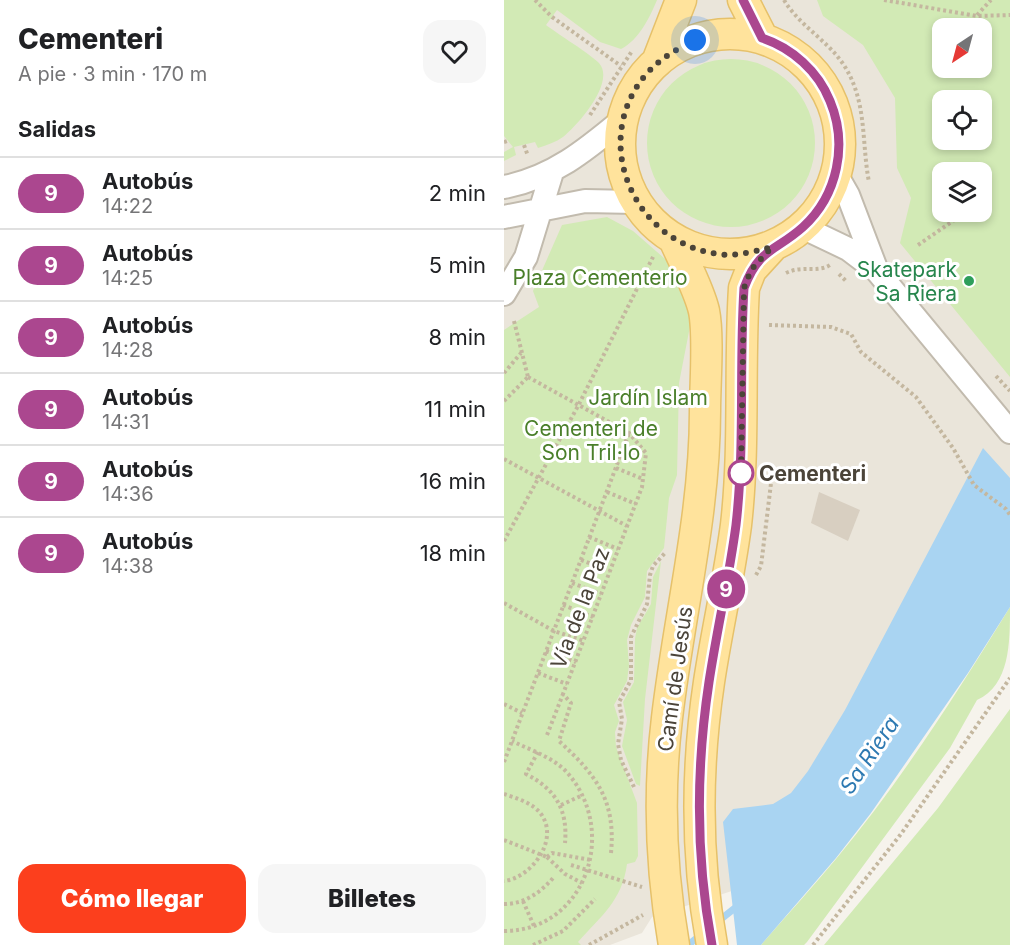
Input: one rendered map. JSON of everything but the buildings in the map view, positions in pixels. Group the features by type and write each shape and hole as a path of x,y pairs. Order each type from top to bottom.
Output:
{"main road":[{"path":"646,54 717,34 762,38 777,43 792,52 817,75 826,90 837,123 840,157 836,174 823,203 802,227 772,247 744,253 718,254 664,247 655,225 635,202 623,173 622,120 636,88 646,54 681,0"},
{"path":"743,0 762,38"},
{"name":"Camí de Jesús","path":"664,247 704,310 705,418 697,535 664,744 662,824 674,945"},
{"name":"Camí de Jesús","path":"712,945 703,882 700,838 701,760 706,708 729,577 741,472 744,288 751,270 772,247"}],"street":[{"path":"504,187 522,184 552,172 584,152 622,120"},
{"path":"504,294 526,257 552,172"},
{"path":"836,174 848,195 877,271"},
{"path":"504,217 539,212 585,201 635,202"},
{"path":"802,227 848,249 877,271 1010,432"}],"path":[{"path":"535,0 552,17 621,66"},
{"path":"784,0 795,15 842,62 855,88 863,115 870,187"},
{"path":"884,0 976,16 1010,15"},
{"path":"976,16 991,0"},
{"path":"586,120 621,66 646,54"},
{"path":"524,145 528,156"},
{"path":"918,245 951,222"},
{"path":"504,541 540,479 615,332 664,247"},
{"path":"504,762 629,433 528,377 514,321"},
{"path":"760,324 831,327 851,333 861,352 916,398 953,448 974,485 1006,509 1010,515"},
{"path":"504,373 522,352"},
{"path":"995,374 1010,391"},
{"path":"504,401 528,377"},
{"name":"Vía de la Paz","path":"611,853 611,819 603,793 582,762 559,741 571,703 563,694 636,504 643,480 646,453 629,433"},
{"path":"504,459 599,513 627,526"},
{"path":"616,468 643,480"},
{"path":"607,492 636,504"},
{"path":"589,537 618,549"},
{"path":"637,792 620,752 622,719 619,702 631,680 631,637 647,604 650,575 653,566 668,551"},
{"path":"581,560 610,572"},
{"path":"572,583 601,594"},
{"path":"504,603 554,631 584,641"},
{"path":"563,605 592,617"},
{"path":"546,651 576,662"},
{"path":"538,673 567,684"},
{"path":"813,945 901,834 1010,678"},
{"path":"548,735 563,694"},
{"path":"504,704 522,714"},
{"path":"504,931 534,926 561,909 582,883 591,860 592,829 584,795 561,767 538,752 512,741"},
{"path":"538,752 526,774 551,791 561,805 566,823 565,843"},
{"path":"504,794 528,804 542,815 546,834 540,854 528,873 520,878 504,881"},
{"path":"561,805 584,795"},
{"path":"504,840 547,857 565,874 582,883"},
{"path":"547,857 552,854 591,860"},
{"path":"571,865 642,887"},
{"path":"504,904 523,901 546,886 554,877"},
{"path":"533,945 563,931 595,899"},
{"path":"523,901 534,926"},
{"path":"590,945 643,915"}],"shaded area":[{"path":"504,0 1010,0 1010,530 775,877 652,917 642,933 610,945 504,945"}],"green space":[{"path":"504,0 657,0 638,34 621,49 600,42 557,10 546,25 599,63 603,71 603,81 593,103 563,137 538,148 535,142 514,147 516,155 504,161 504,152 513,147 504,136"},
{"path":"817,0 1010,0 1010,377 900,243 911,198 897,168 895,98 863,45 823,16"},
{"path":"731,59 747,60 763,65 791,83 809,111 814,127 814,159 809,175 791,203 763,221 747,226 731,227 715,226 699,221 671,203 653,175 648,159 647,143 648,127 653,111 671,83 699,65 715,60"},
{"name":"Cementeri de Son Tril·lo","path":"607,217 633,231 672,265 693,311 679,383 677,475 669,498 664,548 647,571 645,597 631,625 627,640 629,665 627,681 614,705 619,721 615,732 616,747 637,803 638,856 635,862 627,864 615,898 578,942 581,945 504,945 504,330 539,307 533,291 562,225"},
{"path":"661,561 645,699 640,786 636,784 622,746 627,720 623,702 634,682 637,628 651,604 653,577"},
{"path":"1010,607 1008,648 1002,673 988,693 977,700 950,748 807,942 804,945 761,945 836,859 906,768"},
{"path":"1010,709 1010,945 824,945 938,808"}],"water":[{"path":"983,448 1010,478 1010,607 968,673 871,813 836,858 761,945 737,945 723,822 733,809 773,804 791,793 808,771 845,710"}],"waterway":[{"name":"Sa Riera","path":"716,923 740,904"},
{"name":"Sa Riera","path":"688,945 702,934"}],"bus line":[{"name":"9","path":"712,945 703,882 700,838 701,760 709,682 729,577 741,472 744,288 751,270 772,247 802,227 823,203 836,174 840,157 833,107 817,75 792,52 777,43 762,38 743,0"}],"place":[{"name":"Skatepark Sa Riera","path":"969,281"},
{"name":"Cementeri","path":"741,473"}],"route":[{"path":"695,40 657,62 636,88 622,120 623,173 635,202 655,225 674,239 718,254 744,253 772,247 751,270 744,288 741,473"}],"park label":[{"name":"Plaza Cementerio","path":"600,277"},
{"name":"Jardín Islam","path":"648,397"}]}
